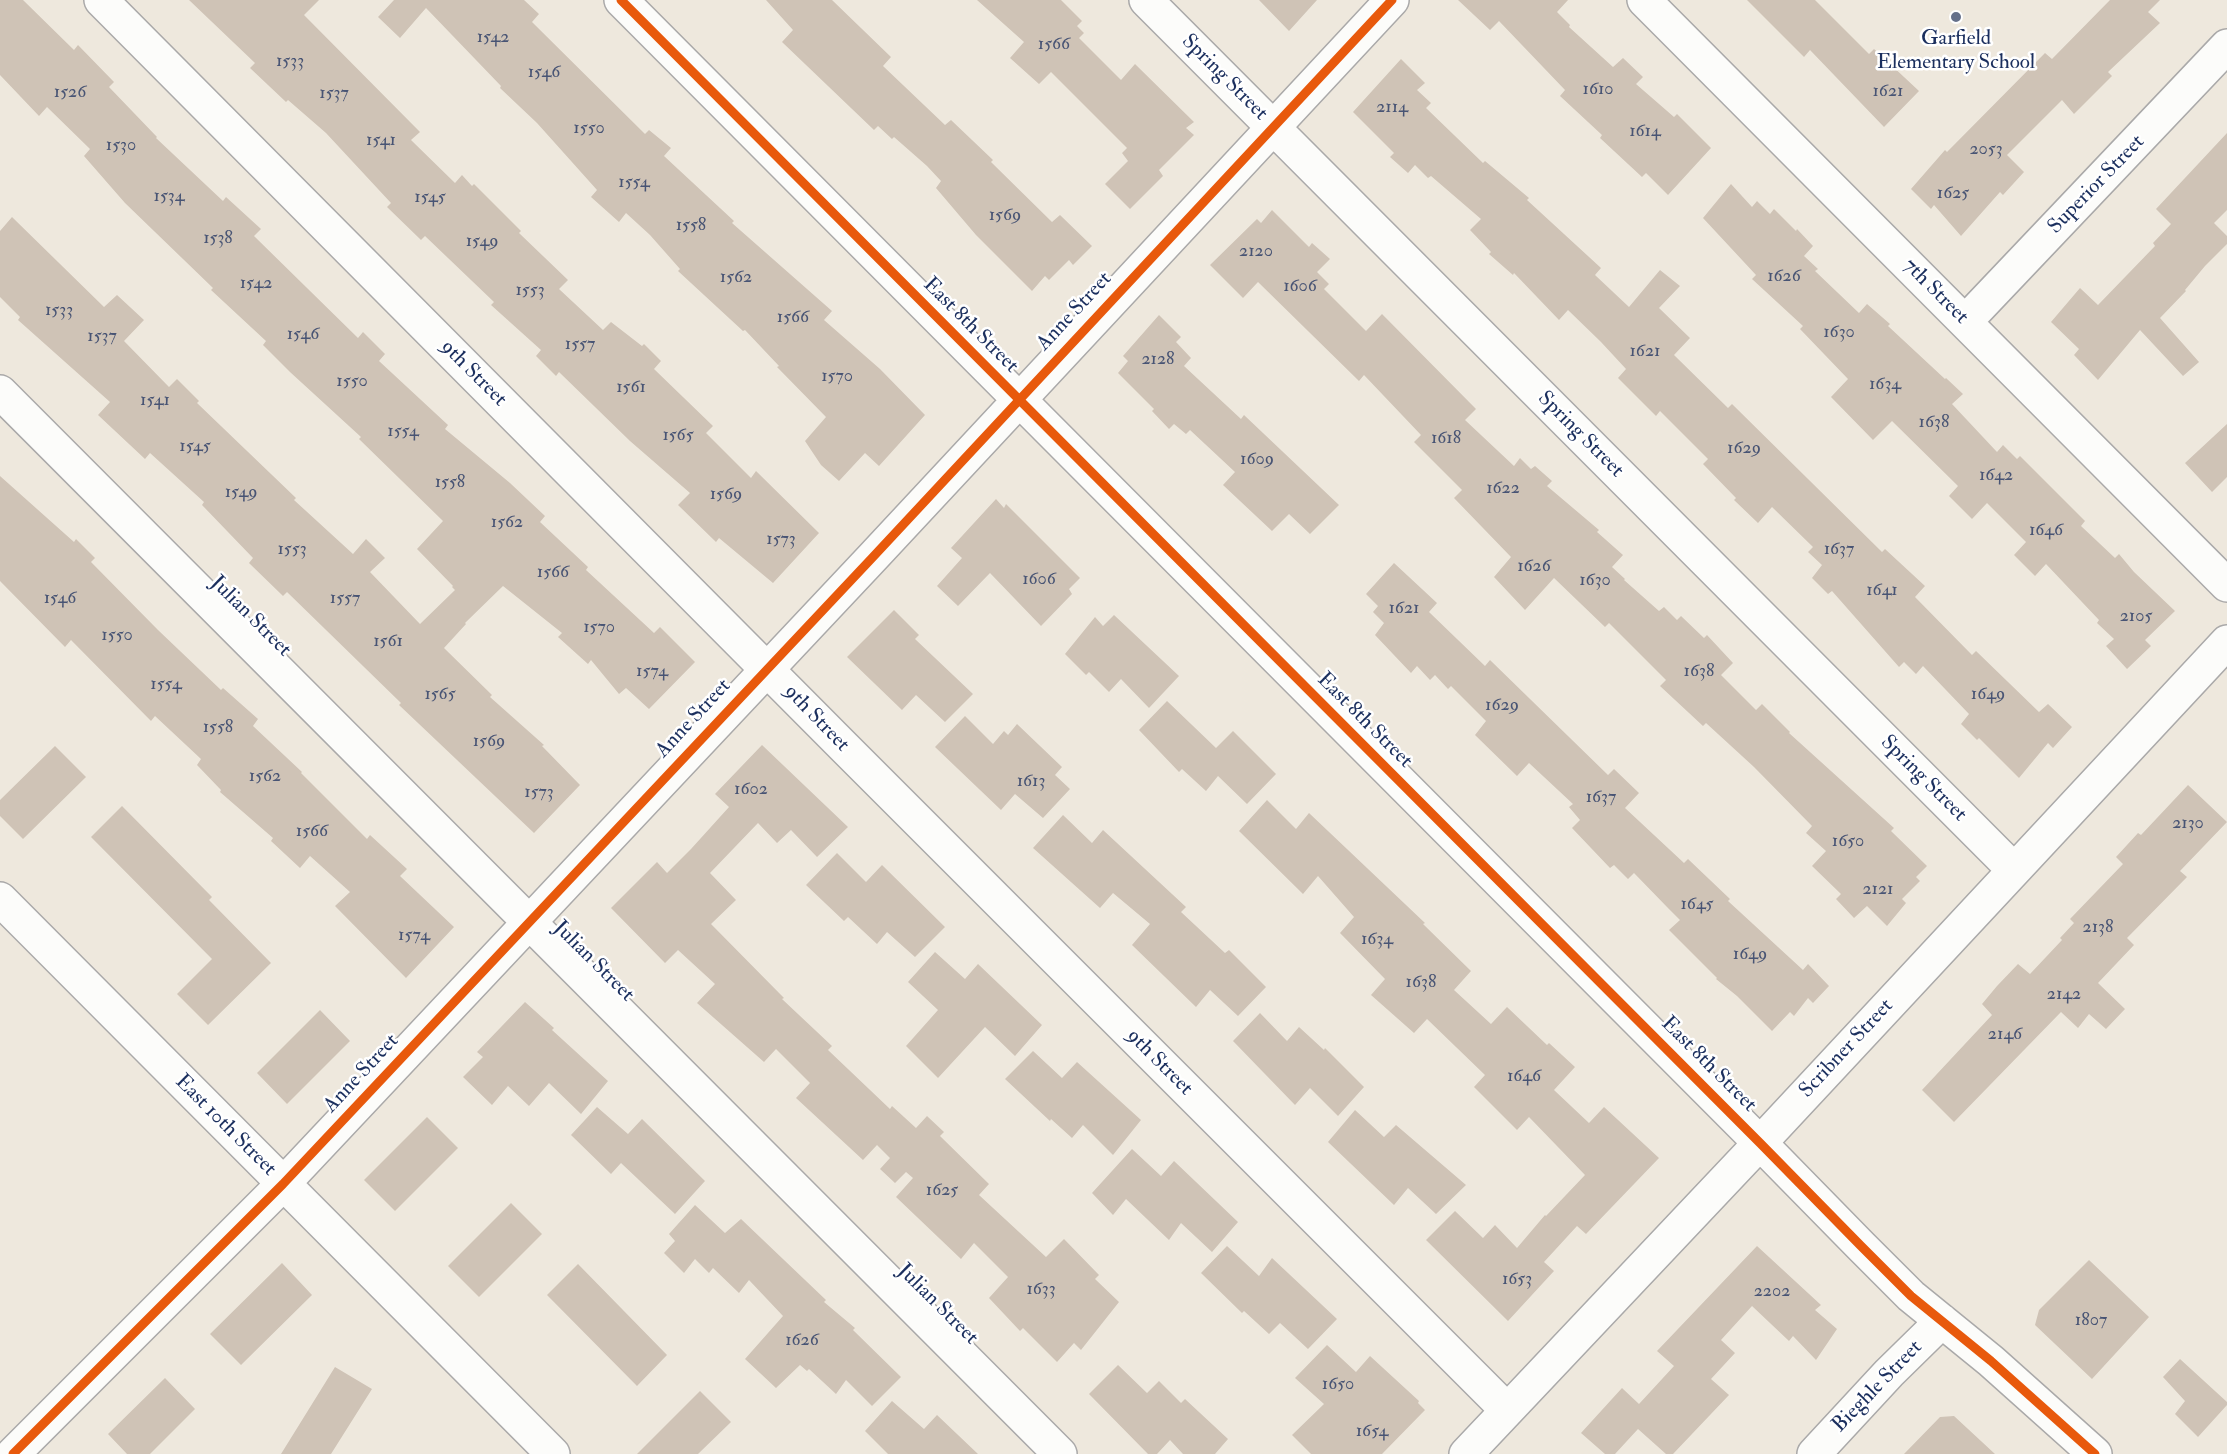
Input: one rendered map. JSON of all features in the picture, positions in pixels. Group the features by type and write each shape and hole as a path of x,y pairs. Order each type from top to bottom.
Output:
{"street":[{"name":"9th Street","path":"101,0 1507,1410"},
{"name":"East 8th Street","path":"621,0 1911,1296 1991,1360 2095,1454"},
{"name":"Spring Street","path":"1146,0 2014,870"},
{"name":"Anne Street","path":"18,1452 283,1184 1392,0"},
{"name":"7th Street","path":"1644,0 2227,585"},
{"name":"Superior Street","path":"1965,322 2227,46"},
{"name":"Julian Street","path":"0,392 1060,1454"},
{"name":"Scribner Street","path":"1466,1454 1760,1143 2227,642"},
{"name":"East 10th Street","path":"1,901 553,1454"},
{"name":"Bieghle Street","path":"1814,1454 1889,1373 1942,1321"}],"building":[{"path":"0,0 23,0 74,50 78,45 114,82 109,87 156,138 223,201 226,197 261,229 254,236 358,338 363,332 385,354 379,361 448,425 445,429 510,483 545,516 540,522 588,567 586,570 654,633 660,627 695,662 649,709 626,688 619,694 591,660 588,664 558,637 562,633 503,586 465,623 444,648 492,695 490,697 544,745 542,746 580,785 534,833 399,705 401,703 287,592 283,596 249,563 253,558 202,505 204,502 150,453 145,459 98,415 110,402 18,320 20,317 0,297 0,231 12,217 104,307 117,295 144,320 124,341 169,387 177,379 199,401 197,403 296,498 294,500 353,554 366,539 385,558 370,572 420,624 455,590 417,549 443,521 359,439 361,437 263,345 266,341 211,290 213,288 125,203 84,156 90,149 47,107 39,116 0,75"},
{"path":"189,0 319,0 304,15 420,132 411,140 455,183 462,175 472,186 474,184 521,231 519,233 568,280 559,289 603,330 611,322 642,346 644,344 661,361 654,369 713,426 706,433 751,478 756,471 819,533 773,583 719,538 716,542 678,505 690,493 630,441 559,372 556,376 536,356 541,350 491,305 494,302 425,236 421,240 387,207 391,203 326,133 288,100 286,102 250,68 255,63"},
{"path":"394,0 524,0 539,14 532,22 645,134 649,130 671,148 664,156 734,221 732,223 832,311 824,320 880,369 925,415 879,466 865,453 839,481 821,465 805,441 826,417 777,367 779,366 745,330 743,331 678,271 680,269 650,235 626,213 619,222 591,197 597,190 537,123 500,88 501,86 426,8 400,38 378,17"},
{"path":"766,0 832,0 891,57 883,66 945,125 951,120 1052,222 1060,215 1092,246 1073,265 1069,260 1049,280 1045,276 1032,291 976,235 936,188 941,181 927,166 878,126 874,130 782,42 793,30"},
{"path":"977,0 1061,0 1082,21 1077,26 1084,33 1079,38 1121,80 1135,64 1194,122 1186,128 1194,135 1159,170 1163,176 1130,209 1105,184 1128,161 1122,153 1127,148 1051,72 1039,84 1010,58 1024,42"},
{"path":"1259,0 1317,0 1289,31"},
{"path":"1458,0 1568,0 1557,12 1570,25 1569,27 1613,67 1623,58 1643,77 1636,84 1674,117 1677,114 1711,148 1668,195 1646,173 1642,177 1600,138 1602,135 1560,96 1565,90 1499,21 1490,30"},
{"path":"1747,0 1815,0 1869,54 1874,49 1919,91 1884,127 1810,50 1804,57"},
{"path":"2110,0 2160,0 2148,12 2160,23 2108,72 2112,76 2074,114 2062,100 2007,155 2024,172 2003,195 2000,192 1961,236 1934,205 1931,209 1911,189 1945,150 1947,152 2045,53 2052,59"},
{"path":"1401,59 1425,83 1417,90 1431,103 1426,108 1483,163 1485,161 1529,198 1527,200 1601,268 1595,275 1629,307 1660,270 1680,286 1659,308 1690,338 1674,355 1728,408 1732,404 1882,552 1885,549 1925,586 1915,597 1972,655 1976,651 2039,712 2048,704 2072,727 2053,748 2048,743 2019,778 1979,738 1977,740 1961,724 1969,714 1923,666 1916,674 1904,662 1899,667 1832,591 1828,594 1812,578 1822,565 1808,552 1813,547 1772,507 1758,523 1734,500 1736,498 1703,464 1708,459 1660,411 1656,416 1618,378 1626,369 1601,342 1568,310 1559,320 1514,273 1513,275 1489,254 1491,252 1470,230 1481,219 1431,176 1428,178 1415,165 1408,173 1390,157 1394,153 1353,112"},
{"path":"2227,133 2227,210 2214,223 2227,236 2227,244 2160,318 2199,362 2183,376 2140,330 2098,380 2074,355 2079,349 2051,322 2080,288 2098,305 2155,246 2153,243 2171,224 2156,209"},
{"path":"1731,184 1752,207 1757,201 1770,214 1774,209 1796,231 1797,229 1813,246 1804,256 1818,269 1815,271 1859,313 1867,304 1890,324 1888,326 1963,394 1952,404 1997,452 2003,445 2017,459 2020,456 2085,521 2081,526 2115,558 2119,554 2134,572 2175,611 2145,640 2151,646 2127,669 2106,646 2114,639 2097,623 2099,620 2046,564 2035,576 2014,555 2026,542 1987,503 1972,519 1949,496 1958,486 1892,421 1873,440 1831,397 1848,379 1800,329 1803,326 1752,279 1756,275 1703,218"},
{"path":"1272,210 1309,247 1312,243 1330,259 1317,272 1329,284 1324,289 1366,331 1382,314 1476,409 1465,420 1514,466 1520,458 1531,469 1535,466 1552,481 1547,486 1599,530 1597,532 1623,555 1612,567 1624,580 1659,611 1664,607 1677,620 1681,616 1704,638 1707,635 1733,663 1721,675 1756,710 1762,704 1789,733 1894,828 1891,831 1927,866 1916,877 1920,881 1902,899 1906,903 1887,926 1867,906 1854,918 1836,899 1841,894 1812,866 1826,851 1806,833 1812,826 1754,767 1706,723 1703,726 1660,686 1666,680 1609,623 1605,627 1554,578 1525,610 1494,577 1511,557 1454,498 1462,490 1414,442 1421,435 1364,375 1359,381 1258,282 1243,298 1210,265 1257,219 1261,223"},
{"path":"1159,315 1181,337 1176,342 1191,358 1184,366 1241,419 1244,415 1339,505 1310,534 1289,514 1272,531 1223,485 1235,472 1190,430 1186,434 1174,424 1169,429 1152,411 1154,409 1118,373 1128,361 1123,356"},
{"path":"2227,424 2227,477 2212,492 2185,463"},
{"path":"0,476 74,542 76,539 95,558 91,562 158,630 221,690 223,688 258,719 253,726 302,772 367,839 370,835 407,869 400,876 454,927 406,978 335,906 350,892 310,856 300,868 271,841 273,838 220,792 221,790 197,765 201,759 155,716 151,721 71,640 65,647 0,581"},
{"path":"996,499 1004,508 1006,504 1080,578 1069,589 1072,594 1041,626 990,573 958,606 937,586 962,558 951,548"},
{"path":"1394,563 1437,603 1429,612 1485,666 1490,660 1608,775 1614,769 1639,793 1625,808 1684,863 1688,859 1730,899 1728,901 1803,970 1808,964 1829,986 1813,1003 1808,998 1794,1016 1790,1012 1772,1031 1737,996 1716,979 1669,930 1680,920 1634,873 1628,879 1614,865 1610,868 1572,828 1580,820 1569,807 1573,804 1529,763 1517,776 1475,735 1486,721 1451,686 1448,689 1435,675 1430,680 1417,666 1411,673 1375,635 1384,623 1373,612 1378,606 1366,594"},
{"path":"894,610 919,635 915,639 973,694 945,722 916,695 902,710 847,657"},
{"path":"1114,615 1179,676 1149,708 1121,679 1109,692 1089,672 1086,675 1065,654 1095,617 1103,626"},
{"path":"1167,701 1216,748 1233,731 1276,774 1247,804 1218,776 1206,791 1182,769 1179,772 1139,730"},
{"path":"965,716 993,744 1004,731 1008,735 1017,724 1062,767 1055,775 1070,789 1043,818 1015,794 1001,810 935,747"},
{"path":"762,745 848,827 817,857 791,830 777,843 758,823 710,873 736,900 711,924 784,998 782,999 832,1046 828,1050 890,1109 892,1106 916,1128 927,1116 944,1132 940,1136 989,1184 979,1195 1046,1257 1064,1239 1099,1275 1095,1279 1119,1302 1081,1350 1074,1343 1057,1362 1023,1328 1020,1331 989,1298 1008,1277 974,1243 961,1259 896,1197 913,1178 906,1172 895,1183 880,1169 890,1158 877,1145 863,1160 796,1098 810,1083 776,1049 764,1062 697,1003 715,984 678,950 665,963 611,908 657,862 667,873 691,849 729,807 715,794"},
{"path":"55,746 86,777 23,839 0,816 0,800"},
{"path":"2188,785 2227,822 2180,871 2187,877 2127,938 2134,945 2098,983 2125,1009 2106,1029 2089,1014 2078,1028 2061,1012 1954,1122 1922,1090 1992,1015 1982,1004 1997,986 2018,964 2030,974 2062,940 2060,938 2074,923 2070,919 2123,864 2116,857 2138,833 2141,835"},
{"path":"1267,800 1296,829 1309,813 1425,923 1423,924 1471,971 1454,990 1491,1024 1507,1007 1547,1045 1549,1043 1575,1067 1554,1090 1589,1123 1604,1107 1659,1158 1586,1234 1577,1226 1544,1262 1554,1271 1508,1321 1426,1240 1455,1211 1483,1238 1495,1225 1517,1248 1545,1215 1585,1175 1529,1117 1517,1130 1474,1087 1485,1075 1427,1019 1414,1033 1371,995 1385,979 1340,933 1354,917 1318,876 1303,894 1239,831"},
{"path":"122,806 212,897 209,900 271,963 208,1025 177,994 212,959 91,837"},
{"path":"1063,815 1092,843 1103,830 1186,907 1181,912 1225,953 1229,950 1266,987 1238,1016 1210,990 1196,1007 1132,945 1150,924 1113,893 1100,908 1033,848"},
{"path":"837,853 866,882 882,865 945,927 915,957 887,932 877,944 848,917 844,921 806,885"},
{"path":"935,952 965,979 978,964 1042,1025 1015,1056 985,1027 938,1078 906,1046 938,1010 908,982"},
{"path":"525,1002 608,1081 581,1114 549,1083 529,1106 508,1086 492,1105 463,1077 483,1057 477,1052"},
{"path":"320,1010 350,1041 287,1104 257,1073"},
{"path":"1260,1013 1287,1041 1299,1027 1324,1050 1325,1048 1364,1087 1338,1116 1310,1088 1295,1105 1233,1041"},
{"path":"1033,1051 1062,1078 1077,1062 1141,1120 1113,1155 1083,1125 1072,1138 1005,1079"},
{"path":"597,1107 628,1134 642,1119 705,1181 675,1214 621,1163 611,1174 571,1135"},
{"path":"1355,1110 1384,1137 1396,1125 1466,1185 1436,1214 1408,1188 1394,1205 1328,1142"},
{"path":"427,1117 458,1148 395,1211 364,1180"},
{"path":"1132,1149 1161,1176 1174,1161 1238,1222 1212,1252 1181,1223 1169,1240 1126,1199 1113,1215 1092,1193"},
{"path":"511,1203 542,1234 479,1297 448,1266"},
{"path":"695,1205 725,1233 741,1219 826,1300 824,1302 855,1328 853,1330 901,1377 872,1406 846,1380 836,1394 809,1369 807,1371 800,1365 776,1388 745,1359 783,1316 749,1280 739,1293 713,1268 709,1273 695,1259 684,1273 664,1253 675,1241 669,1234"},
{"path":"1227,1246 1259,1276 1272,1258 1337,1319 1308,1349 1280,1323 1269,1334 1244,1311 1242,1313 1201,1273"},
{"path":"1757,1246 1821,1305 1815,1310 1837,1329 1816,1360 1793,1336 1789,1341 1752,1306 1721,1340 1735,1353 1711,1379 1729,1395 1673,1454 1666,1454 1638,1429 1615,1454 1605,1454 1581,1433 1622,1388 1639,1404 1674,1366 1657,1351"},
{"path":"2089,1260 2149,1317 2092,1379 2035,1325 2039,1310"},
{"path":"282,1263 312,1295 241,1365 210,1334"},
{"path":"578,1264 667,1355 637,1386 547,1295"},
{"path":"1327,1345 1356,1372 1370,1356 1419,1401 1418,1403 1425,1410 1382,1454 1311,1454 1292,1435 1324,1404 1295,1378"},
{"path":"2180,1359 2227,1402 2227,1405 2198,1437 2175,1414 2185,1401 2163,1377"},
{"path":"1118,1365 1147,1393 1159,1381 1181,1403 1185,1399 1228,1439 1215,1454 1183,1454 1170,1440 1157,1454 1148,1454 1089,1394"},
{"path":"335,1367 372,1389 331,1454 281,1454"},
{"path":"165,1378 195,1409 150,1454 127,1454 108,1434"},
{"path":"700,1391 731,1422 698,1454 637,1454"},
{"path":"892,1401 924,1429 937,1415 978,1454 888,1454 865,1431"},
{"path":"1954,1416 1995,1454 1904,1454 1940,1417"}],"cycle path":[{"path":"621,0 1911,1296 1991,1361 2095,1454"},
{"path":"13,1454 283,1184 872,558 1392,0"}],"place":[{"name":"Garfield Elementary School","path":"1956,17"}]}
